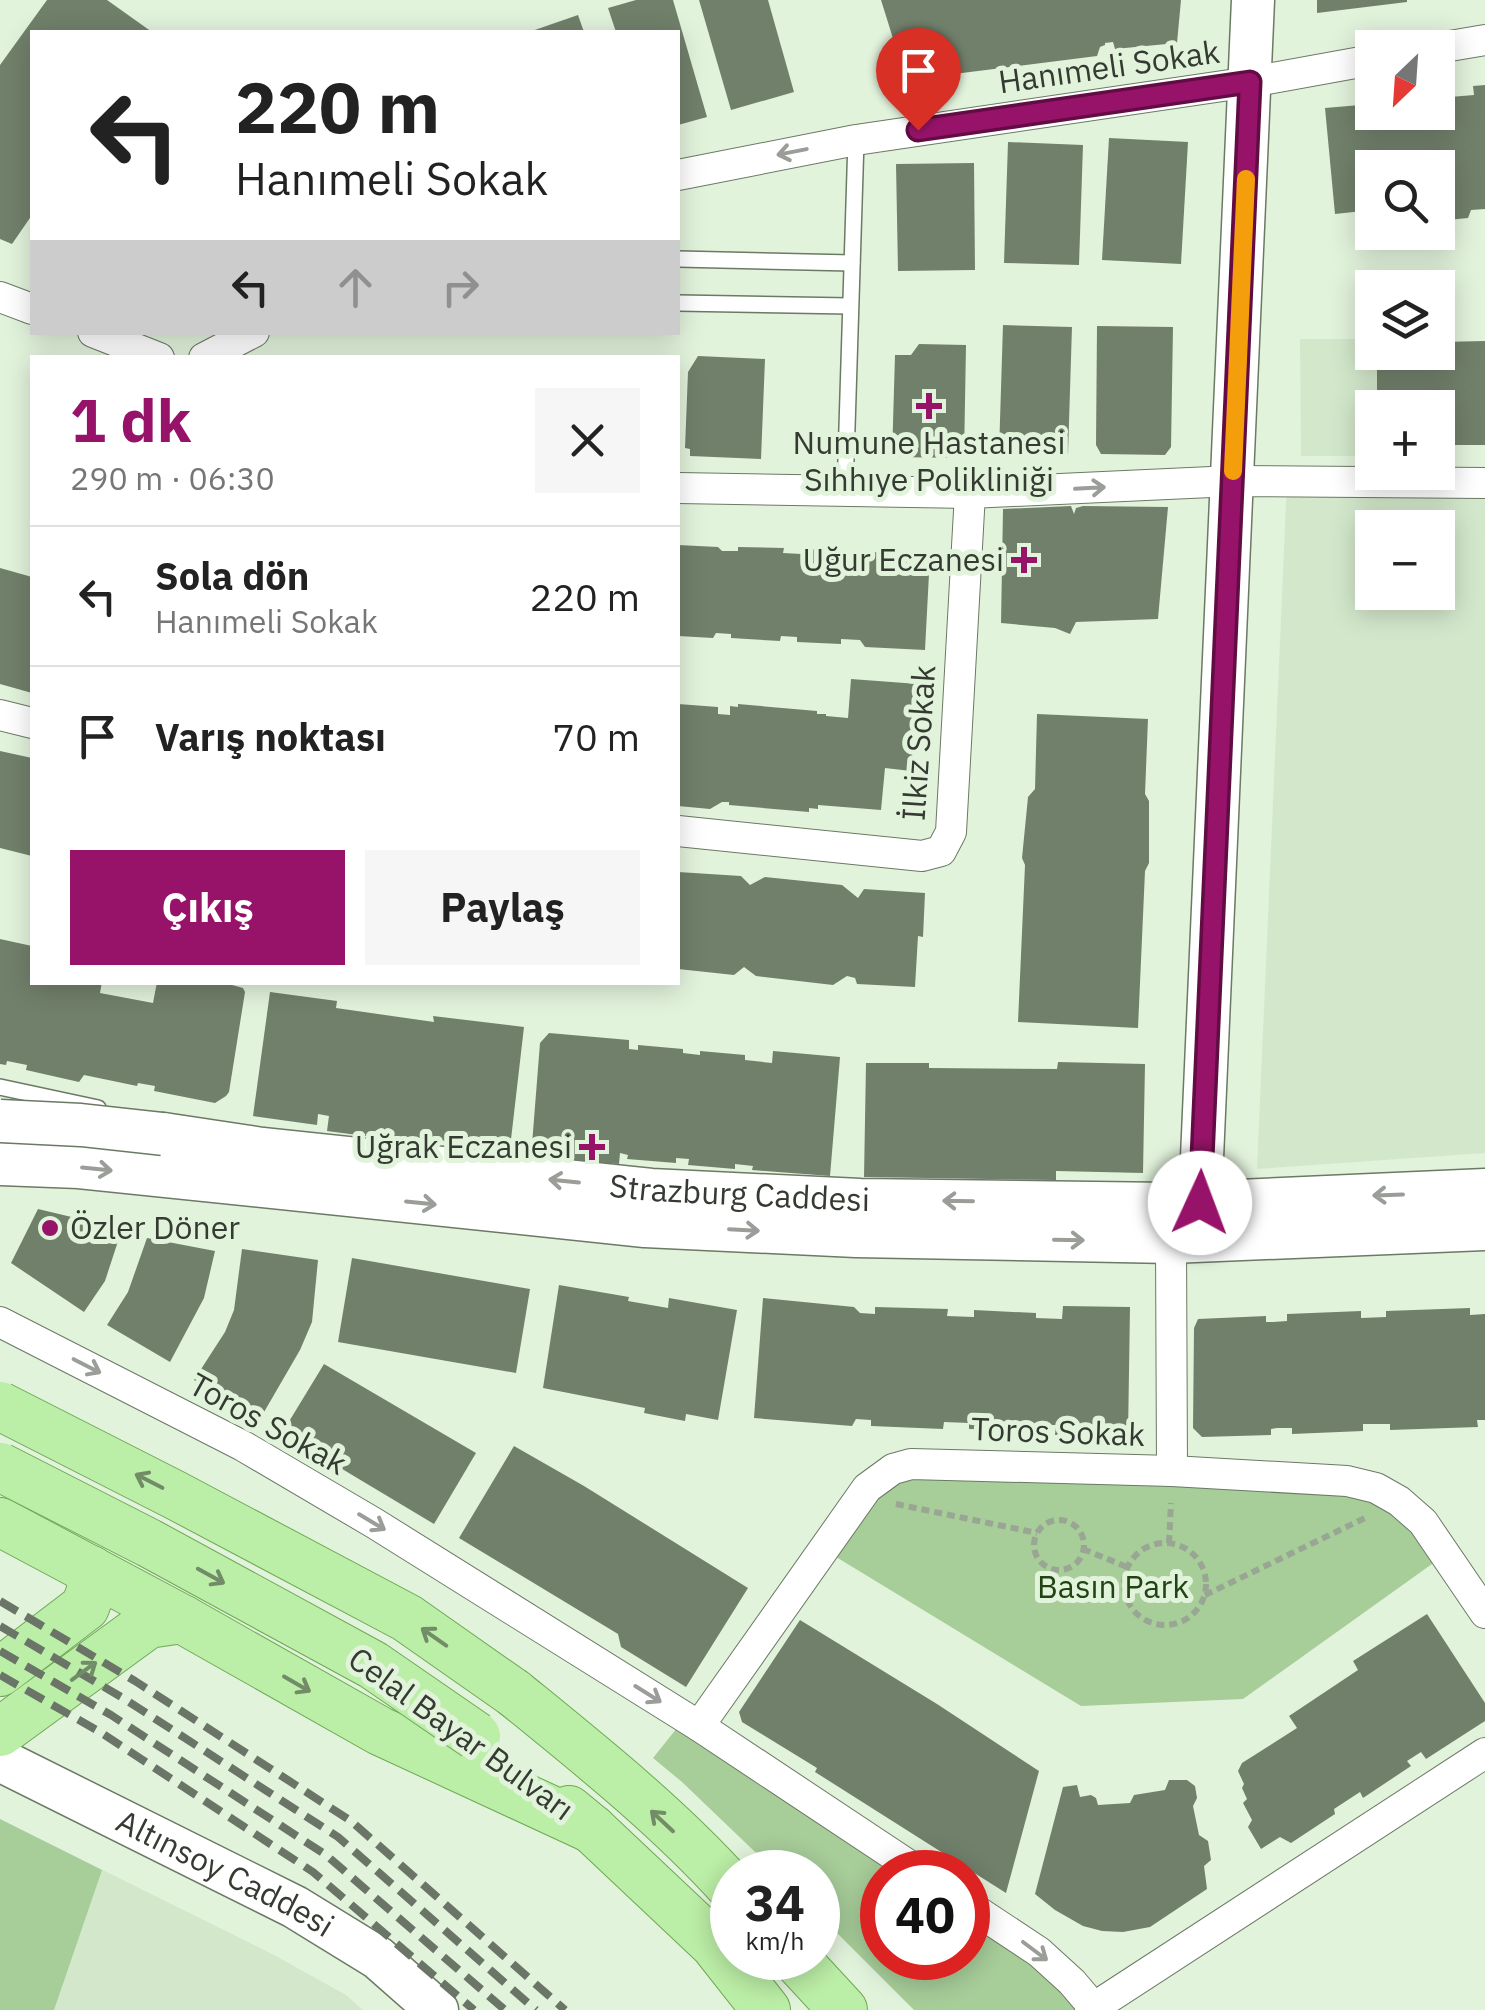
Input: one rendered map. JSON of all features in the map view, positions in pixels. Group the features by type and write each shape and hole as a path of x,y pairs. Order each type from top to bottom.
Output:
{"main road":[{"path":"1200,1203 1253,0"},
{"name":"Strazburg Caddesi","path":"0,1120 81,1125 262,1149 652,1190 860,1200 1200,1203 1485,1190"},
{"name":"Strazburg Caddesi","path":"4,1171 79,1167 645,1226 856,1236 1171,1242 1485,1229"},
{"name":"Celal Bayar Bulvarı","path":"0,1406 406,1618 514,1693 594,1758 710,1864"},
{"name":"Celal Bayar Bulvarı","path":"0,1466 149,1542 373,1665 476,1736 592,1828 714,1944 766,2010"},
{"path":"0,1522 182,1618 380,1731 592,1828"},
{"path":"0,1672 85,1607 91,1591 91,1570"},
{"path":"0,1732 148,1624 182,1618"},
{"name":"Altınsoy Caddesi","path":"0,1760 295,1908 378,1958 437,2010"},
{"name":"Altınsoy Caddesi","path":"0,1788 288,1935 358,1978 395,2010"},
{"path":"815,1980 843,2010"}],"street":[{"path":"1455,45 1485,40"},
{"name":"Hanımeli Sokak","path":"680,174 856,140 1355,63"},
{"path":"0,297 30,308"},
{"path":"100,335 150,355"},
{"path":"210,355 248,335"},
{"path":"680,488 970,493 1233,482 1485,483"},
{"name":"İlkiz Sokak","path":"680,831 922,856 941,851 950,832 970,493"},
{"path":"0,715 30,722"},
{"path":"1171,1242 1172,1471"},
{"name":"Toros Sokak","path":"0,1322 259,1456 374,1523 699,1726 886,1850"},
{"name":"Toros Sokak","path":"699,1726 860,1497 879,1478 910,1464 1172,1471 1347,1481 1376,1488 1400,1501 1422,1522 1485,1613"},
{"path":"990,1920 1039,1952 1072,1982 1092,2009 1485,1753"}],"lane":[{"path":"846,491 856,140"},
{"path":"680,259 852,262"},
{"path":"680,302 850,306"},
{"path":"0,1087 108,1110"},
{"path":"126,1114 214,1133 262,1149"}],"path":[{"path":"1169,1543 1172,1471"},
{"path":"860,1497 1037,1534"},
{"path":"1205,1596 1400,1501"},
{"path":"1065,1521 1078,1530 1083,1549 1078,1560 1065,1569 1049,1568 1034,1549 1037,1534 1049,1522 1065,1521"},
{"path":"1169,1543 1183,1546 1194,1555 1206,1581 1205,1596 1188,1618 1161,1626 1137,1615 1124,1593 1123,1580 1127,1567 1144,1548 1169,1543"},
{"path":"1083,1549 1127,1567"}],"shaded area":[{"path":"1300,339 1355,339 1355,370 1377,370 1377,390 1355,390 1355,456 1301,456"},
{"path":"1287,481 1355,482 1355,490 1455,490 1455,483 1485,483 1485,1153 1257,1169"},
{"path":"0,1819 276,1956 346,1995 363,2010 0,2010"}],"green space":[{"name":"Basın Park","path":"879,1477 1347,1481 1446,1554 1243,1699 1081,1706 823,1549"},
{"path":"685,1718 886,1850 860,1850 860,1956 840,1936 840,1850 753,1850 653,1758"},
{"path":"0,1819 102,1870 54,2010 0,2010"},
{"path":"990,1924 1090,2010 914,2010 884,1980 990,1980"}],"building":[{"path":"47,0 107,0 149,30 30,30 30,218 12,244 0,239 0,65"},
{"path":"636,0 673,0 707,117 680,124 680,30 615,30 608,8"},
{"path":"699,0 768,0 794,92 731,110"},
{"path":"881,0 1181,0 1177,43 1115,49 1113,42 1105,43 1097,56 906,80"},
{"path":"1317,0 1407,0 1407,2 1317,13"},
{"path":"578,15 583,30 535,30"},
{"path":"1485,85 1485,209 1471,210 1468,218 1455,219 1455,150 1355,150 1355,212 1335,214 1325,108 1355,105 1355,130 1455,130 1455,97 1474,95 1473,86"},
{"path":"1109,138 1188,142 1181,264 1102,260"},
{"path":"1008,142 1083,145 1079,265 1004,263"},
{"path":"974,163 975,270 898,271 896,164"},
{"path":"1003,325 1072,327 1068,454 999,452"},
{"path":"1097,326 1173,327 1171,447 1165,455 1101,454 1096,445"},
{"path":"1485,341 1485,445 1455,445 1455,390 1377,390 1377,370 1455,370 1455,342"},
{"name":"Numune Hastanesi Sıhhıye Polikliniği","path":"919,344 966,345 964,458 892,457 895,355 911,355"},
{"path":"698,356 765,359 761,459 690,456 690,449 685,448 688,372"},
{"path":"1071,506 1074,514 1076,508 1083,506 1168,507 1158,619 1076,622 1070,634 1055,628 1001,623 1003,509"},
{"path":"680,545 718,547 722,551 738,551 738,547 784,548 783,553 801,554 801,549 850,551 850,555 930,555 925,650 865,647 860,640 841,639 841,644 797,642 797,637 781,636 780,641 731,638 731,634 716,633 713,638 680,636"},
{"path":"0,568 30,576 30,692 0,684"},
{"path":"851,679 918,684 911,771 885,768 881,810 818,805 818,809 809,808 809,812 729,802 710,809 680,806 680,704 718,707 718,714 730,715 730,706 738,704 817,711 848,718"},
{"path":"1037,714 1148,719 1145,794 1149,801 1149,863 1145,871 1138,1028 1018,1022 1025,865 1022,858 1028,797 1035,789"},
{"path":"0,751 30,758 30,856 0,848"},
{"path":"680,872 741,876 750,885 765,877 842,885 858,898 864,889 925,893 915,987 857,984 855,978 847,976 833,985 756,976 744,967 734,975 680,969"},
{"path":"0,939 30,946 30,985 101,985 100,993 153,1003 156,985 232,985 245,992 229,1092 215,1103 154,1091 155,1086 84,1075 79,1082 26,1070 27,1065 7,1061 6,1065 0,1064"},
{"path":"270,992 337,1001 336,1008 434,1022 433,1016 524,1027 510,1148 419,1138 418,1143 327,1131 329,1116 318,1114 317,1125 253,1116"},
{"path":"549,1033 629,1040 629,1049 638,1050 638,1045 683,1049 683,1053 700,1055 700,1051 745,1055 745,1060 772,1063 773,1051 840,1057 830,1176 752,1170 753,1166 735,1164 735,1169 688,1165 689,1159 676,1158 676,1163 627,1159 628,1155 620,1153 619,1164 531,1157 540,1043"},
{"path":"1058,1062 1145,1064 1143,1173 1056,1171 1056,1180 864,1177 866,1063 929,1063 929,1068 1057,1069"},
{"path":"38,1209 122,1229 105,1281 84,1312 11,1263"},
{"path":"147,1238 215,1251 204,1298 170,1362 107,1325 128,1292"},
{"path":"242,1249 318,1260 312,1322 260,1419 194,1380 225,1332 234,1310"},
{"path":"352,1258 530,1289 516,1373 338,1342"},
{"path":"559,1285 668,1308 669,1298 737,1310 718,1420 686,1414 685,1421 644,1413 645,1408 543,1388"},
{"path":"763,1298 854,1307 860,1313 875,1314 875,1307 948,1309 947,1316 974,1317 974,1310 1036,1313 1036,1318 1062,1319 1063,1306 1130,1307 1128,1436 1055,1435 1056,1425 1032,1424 1031,1431 969,1429 969,1423 944,1422 943,1429 871,1426 871,1420 856,1419 852,1426 754,1418"},
{"path":"1470,1308 1470,1315 1485,1314 1485,1420 1477,1420 1478,1427 1390,1430 1390,1424 1363,1424 1363,1431 1292,1434 1292,1428 1277,1428 1271,1429 1271,1435 1202,1437 1193,1428 1194,1328 1198,1319 1266,1316 1266,1322 1273,1322 1287,1321 1287,1314 1361,1311 1361,1318 1386,1317 1386,1311"},
{"path":"324,1364 476,1453 434,1524 282,1433"},
{"path":"514,1446 748,1588 686,1687 621,1647 618,1634 459,1538"},
{"path":"1427,1614 1485,1703 1485,1721 1426,1759 1421,1752 1407,1761 1411,1766 1363,1798 1360,1792 1291,1843 1280,1837 1261,1849 1248,1827 1252,1820 1243,1803 1247,1799 1238,1771 1242,1763 1297,1728 1289,1716 1358,1670 1353,1661"},
{"path":"800,1620 1039,1771 1006,1893 990,1883 990,1850 938,1850 742,1722 739,1712"},
{"path":"1169,1780 1187,1780 1195,1786 1197,1798 1193,1806 1199,1835 1208,1841 1211,1860 1204,1866 1207,1889 1150,1927 1123,1932 1083,1926 1035,1894 1063,1787 1077,1785 1080,1797 1091,1795 1098,1805 1130,1803 1134,1795 1165,1790"}],"railway":[{"path":"0,1601 135,1681 351,1821 565,2010"},
{"path":"0,1626 123,1698 338,1837 536,2010"},
{"path":"0,1651 111,1715 326,1855 505,2010"},
{"path":"0,1675 100,1732 313,1872 474,2010"}],"slow traffic":[{"path":"1233,471 1246,179"}],"place":[{"name":"Numune Hastanesi Sıhhıye Polikliniği","path":"929,406"},
{"name":"Uğur Eczanesi","path":"1024,560"},
{"name":"Uğrak Eczanesi","path":"592,1147"},
{"name":"Özler Döner","path":"50,1228"}],"route":[{"path":"918,130 1250,82 1200,1203"}]}
